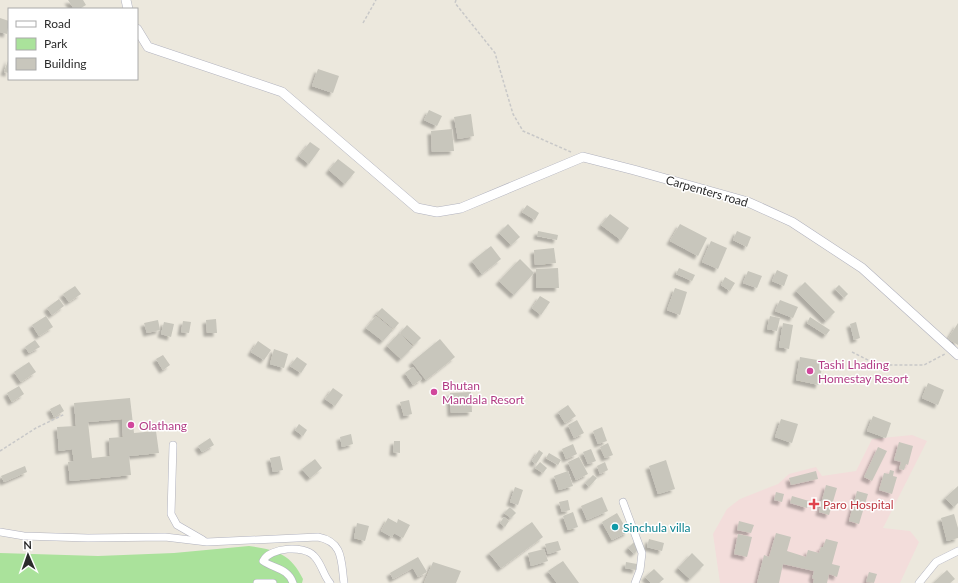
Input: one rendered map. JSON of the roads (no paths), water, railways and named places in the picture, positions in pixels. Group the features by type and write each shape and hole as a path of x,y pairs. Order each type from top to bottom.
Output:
{"street":[{"name":"Carpenters road","path":"138,31 148,47 282,92 417,208 437,212 461,208 583,157 748,202 792,222 862,268 955,353"},
{"path":"173,445 171,514 177,525 207,542"},
{"path":"623,502 642,553 640,570 635,583"},
{"path":"0,532 24,536 88,538 165,537 207,542 318,537 329,539 340,554 344,583"},
{"path":"293,583 285,570 263,561 266,556 276,551 301,550 313,555 330,583"},
{"path":"919,583 936,562 958,551"},
{"path":"257,583 273,583"}],"place":[{"name":"Tashi Lhading Homestay Resort","path":"810,371"},
{"name":"Bhutan Mandala Resort","path":"434,392"},
{"name":"Olathang","path":"131,425"},
{"name":"Paro Hospital","path":"814,504"},
{"name":"Sinchula villa","path":"615,527"}]}
